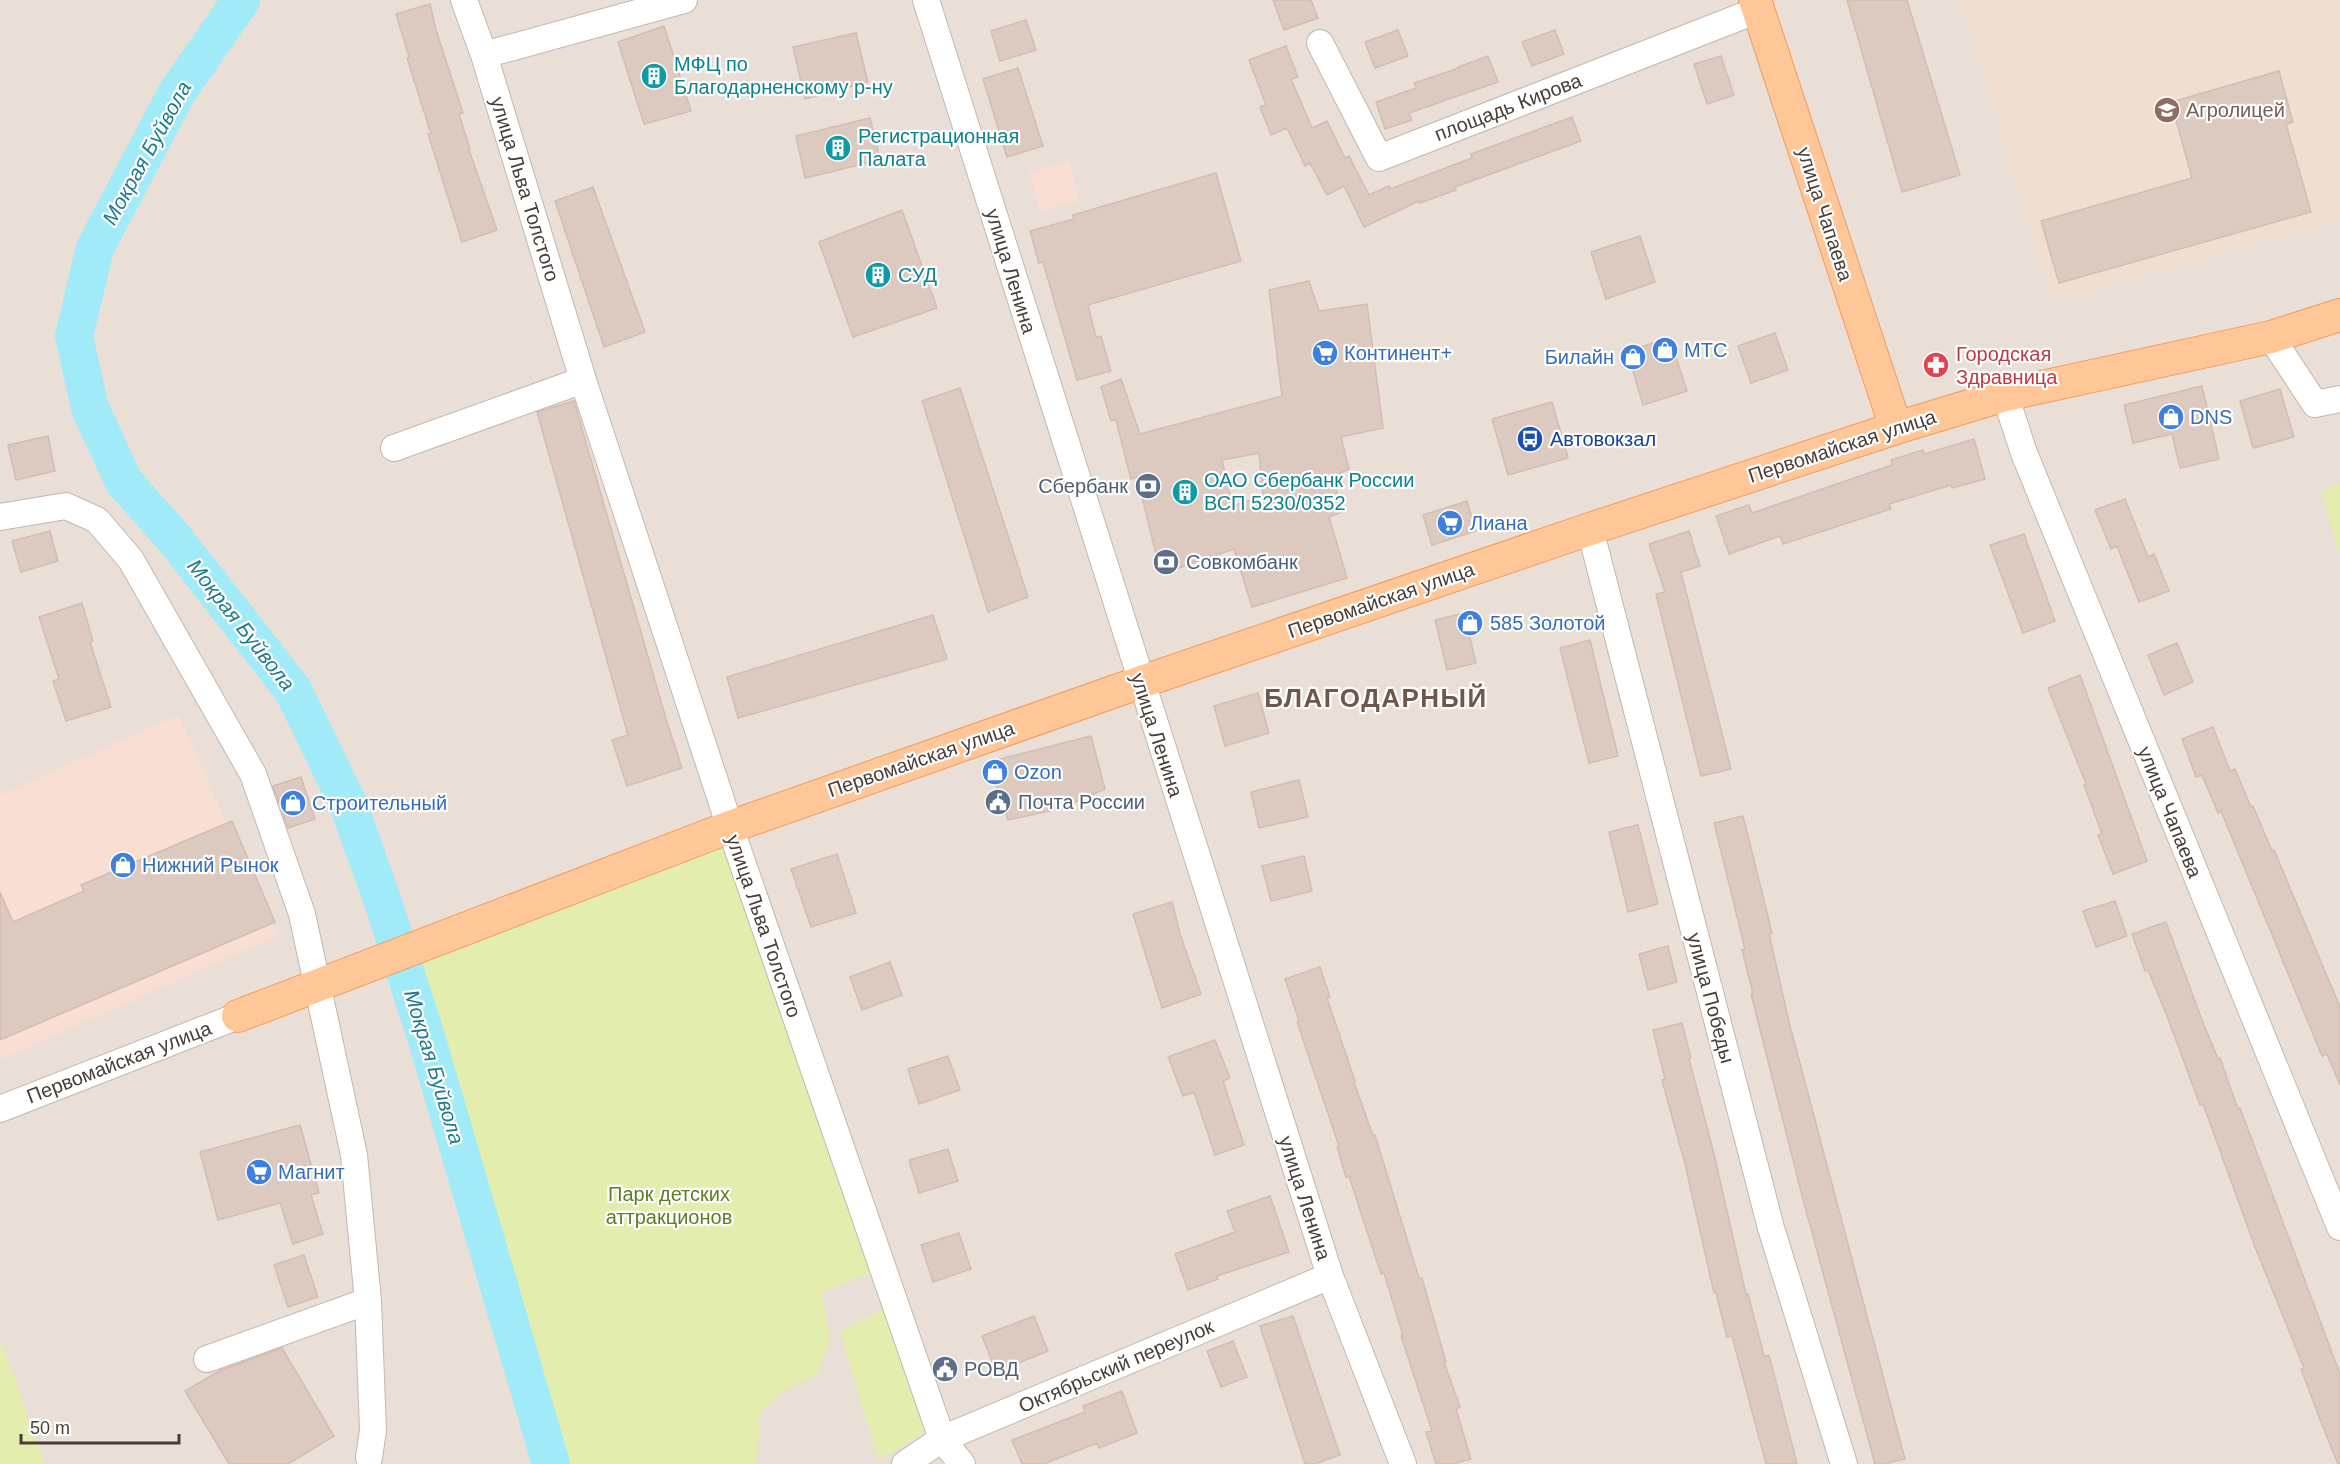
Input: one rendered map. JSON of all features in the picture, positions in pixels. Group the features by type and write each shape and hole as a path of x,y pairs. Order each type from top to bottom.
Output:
{"main road":[{"name":"улица Чапаева","path":"1756,5 1896,428"},
{"name":"Первомайская улица","path":"238,1016 730,827 1141,682 1590,529 1896,428 2005,395 2271,337 2340,315"}],"street":[{"name":"улица Льва Толстого","path":"464,0 484,55 584,380 730,827 942,1439 962,1464"},
{"path":"484,55 684,0"},
{"name":"улица Ленина","path":"926,0 1330,1276 1403,1464"},
{"name":"площадь Кирова","path":"1320,43 1379,158 1756,5"},
{"path":"2271,337 2316,404 2340,399"},
{"path":"394,448 584,380"},
{"name":"улица Чапаева","path":"2005,395 2024,453 2340,1227"},
{"path":"0,518 66,506 97,520 131,560 253,774 302,914 354,1155 368,1301 373,1430 369,1458"},
{"name":"улица Победы","path":"1590,529 1771,1228 1844,1464"},
{"name":"Первомайская улица","path":"0,1109 238,1016"},
{"name":"Октябрьский переулок","path":"906,1464 942,1439 1330,1276"},
{"path":"207,1359 368,1301"}],"shaded area":[{"name":"БЛАГОДАРНЫЙ","path":"0,0 2340,0 2340,1464 0,1464"},
{"name":"Агролицей","path":"1961,0 2340,0 2340,220 2052,302"},
{"path":"1069,161 1079,201 1041,212 1030,171"},
{"name":"Нижний Рынок","path":"178,715 277,936 0,1060 0,795"}],"green space":[{"path":"2340,483 2340,556 2321,491"},
{"name":"Парк детских аттракционов","path":"725,836 876,1271 822,1292 830,1339 818,1374 784,1391 761,1411 756,1464 569,1464 411,965"},
{"path":"885,1308 925,1432 878,1460 840,1332"},
{"path":"0,1339 45,1464 0,1464"}],"building":[{"path":"1273,0 1311,0 1318,18 1284,30"},
{"path":"1847,0 1907,0 1960,175 1902,192"},
{"path":"430,4 463,113 459,114 469,150 497,230 462,242 428,134 431,134 396,14"},
{"path":"1026,20 1036,50 1000,61 991,31"},
{"name":"МФЦ по Благодарненскому р-ну","path":"664,26 691,111 644,124 618,42"},
{"path":"1398,30 1408,56 1375,68 1365,42"},
{"path":"1555,30 1564,54 1532,66 1522,42"},
{"path":"856,33 868,82 805,99 793,47"},
{"path":"1286,46 1298,77 1291,79 1312,128 1327,121 1345,158 1349,156 1369,195 1472,158 1471,154 1572,117 1581,141 1455,187 1456,190 1420,203 1419,201 1364,227 1344,186 1327,195 1310,163 1305,166 1287,128 1271,135 1260,107 1266,105 1249,60"},
{"path":"1488,56 1498,82 1409,113 1412,120 1385,129 1376,102 1416,88 1414,83"},
{"path":"1721,56 1734,95 1707,104 1694,64"},
{"path":"1018,68 1043,146 1007,157 983,79"},
{"path":"2279,71 2293,122 2286,124 2311,212 2059,283 2041,221 2192,178 2171,102"},
{"name":"Регистрационная Палата","path":"870,118 880,160 805,178 796,136"},
{"path":"1216,173 1241,261 1088,305 1096,337 1101,336 1111,371 1077,380 1043,262 1039,263 1030,231 1074,219 1073,215"},
{"path":"593,187 645,332 604,347 555,201"},
{"name":"СУД","path":"902,210 937,308 853,337 819,242"},
{"path":"1640,236 1655,282 1606,299 1591,252"},
{"path":"1309,281 1319,311 1367,304 1383,428 1341,437 1349,469 1333,476 1342,512 1329,517 1347,578 1252,607 1234,549 1161,574 1137,477 1131,479 1116,420 1111,421 1101,387 1121,379 1140,434 1282,396 1269,290","holes":["1259,453 1263,496 1233,506 1222,460"]},
{"path":"1775,333 1788,370 1751,383 1738,346"},
{"path":"1670,338 1687,391 1643,405 1627,351"},
{"path":"2202,386 2219,459 2180,468 2172,434 2133,443 2124,405"},
{"path":"960,388 1028,597 988,612 922,401"},
{"path":"2280,389 2294,437 2253,448 2240,401"},
{"path":"574,401 682,768 627,786 612,740 628,735 537,412"},
{"name":"Автовокзал","path":"1552,402 1568,458 1508,475 1492,419"},
{"path":"48,436 55,471 16,480 8,445"},
{"path":"1974,439 1985,479 1952,488 1951,485 1889,504 1891,509 1783,544 1780,536 1729,554 1716,516 1749,505 1752,513 1892,465 1891,460 1923,450 1924,454"},
{"path":"2125,499 2148,557 2154,554 2169,591 2139,602 2117,546 2111,549 2095,510"},
{"name":"Лиана","path":"1467,501 1476,531 1432,545 1423,515"},
{"path":"50,531 58,561 21,572 12,541"},
{"path":"1689,531 1700,566 1681,572 1731,769 1701,776 1656,594 1665,592 1649,544"},
{"path":"2024,534 2055,621 2023,633 1990,545"},
{"path":"82,603 93,641 90,642 111,707 66,721 53,681 59,679 39,617"},
{"path":"1464,613 1476,663 1447,670 1435,620"},
{"path":"933,615 947,659 738,718 727,677"},
{"path":"1590,640 1618,756 1589,763 1560,648"},
{"path":"2177,643 2193,682 2164,695 2148,655"},
{"path":"2080,675 2147,861 2113,874 2098,835 2102,834 2084,785 2086,784 2048,688"},
{"path":"1258,693 1269,733 1225,746 1214,706"},
{"path":"2213,727 2230,771 2235,769 2272,851 2274,850 2340,1007 2340,1085 2327,1054 2322,1056 2221,811 2218,813 2202,775 2196,777 2182,739"},
{"path":"1091,736 1105,789 1059,809 1008,820 988,762"},
{"name":"Строительный","path":"301,777 315,819 288,828 273,786"},
{"path":"1299,780 1308,817 1259,828 1251,792"},
{"path":"1743,816 1772,933 1769,934 1789,1022 1905,1459 1884,1464 1875,1464 1804,1203 1751,994 1753,994 1742,950 1745,949 1714,823"},
{"path":"232,821 275,922 0,1040 0,892 13,922 84,891 81,885"},
{"path":"1638,825 1658,904 1628,912 1609,832"},
{"path":"837,854 856,913 811,927 791,869"},
{"path":"1304,856 1312,891 1271,901 1262,866"},
{"path":"2115,901 2127,936 2096,947 2083,911"},
{"path":"1172,902 1180,934 1201,994 1162,1008 1133,914"},
{"path":"2166,922 2200,1015 2218,1059 2220,1058 2238,1109 2240,1108 2340,1374 2340,1464 2338,1464 2321,1422 2301,1369 2304,1368 2255,1247 2203,1104 2200,1105 2167,1016 2148,970 2145,971 2132,934"},
{"path":"1668,946 1677,982 1648,990 1639,954"},
{"path":"890,962 902,995 862,1010 850,977"},
{"path":"1320,967 1330,997 1327,998 1354,1082 1373,1136 1375,1135 1419,1278 1422,1278 1446,1362 1444,1362 1460,1407 1456,1409 1471,1459 1453,1464 1436,1464 1426,1432 1432,1431 1401,1336 1403,1336 1384,1273 1381,1274 1349,1176 1346,1177 1337,1147 1339,1146 1297,1022 1299,1021 1285,979"},
{"path":"1682,1023 1746,1294 1748,1294 1764,1356 1769,1355 1797,1464 1766,1464 1732,1336 1727,1337 1716,1293 1714,1293 1685,1164 1662,1080 1665,1079 1653,1030"},
{"path":"1215,1040 1230,1078 1223,1081 1244,1145 1215,1155 1194,1092 1183,1096 1168,1057"},
{"path":"948,1056 960,1090 919,1104 908,1069"},
{"name":"Магнит","path":"300,1125 319,1193 311,1195 323,1234 293,1244 280,1203 218,1220 200,1152"},
{"path":"948,1149 958,1181 919,1193 909,1160"},
{"path":"1270,1196 1289,1252 1217,1276 1218,1279 1188,1290 1175,1254 1235,1232 1227,1211"},
{"path":"959,1233 971,1269 933,1282 921,1245"},
{"path":"304,1255 318,1297 288,1307 274,1265"},
{"path":"1034,1316 1048,1351 996,1372 982,1336"},
{"path":"1293,1316 1340,1455 1315,1464 1305,1464 1260,1326"},
{"path":"1233,1341 1247,1377 1221,1387 1207,1351"},
{"path":"282,1348 334,1436 288,1464 229,1464 185,1391 221,1370"},
{"path":"1122,1391 1137,1433 1099,1448 1097,1443 1044,1464 1022,1464 1012,1440 1085,1412 1083,1406"}],"waterway":[{"name":"Мокрая Буйвола","path":"241,0 176,94 95,248 74,336 90,408 124,482 174,538 293,690 348,804 381,896 427,1040 551,1464"}],"place":[{"name":"МФЦ по Благодарненскому р-ну","path":"654,76"},
{"name":"Агролицей","path":"2167,110"},
{"name":"Регистрационная Палата","path":"838,148"},
{"name":"СУД","path":"878,275"},
{"name":"МТС","path":"1665,350"},
{"name":"Континент+","path":"1325,353"},
{"name":"Билайн","path":"1633,357"},
{"name":"Городская Здравница","path":"1936,365"},
{"name":"DNS","path":"2171,417"},
{"name":"Автовокзал","path":"1530,439"},
{"name":"Сбербанк","path":"1148,486"},
{"name":"ОАО Сбербанк России ВСП 5230/0352","path":"1185,492"},
{"name":"Лиана","path":"1450,523"},
{"name":"Совкомбанк","path":"1166,562"},
{"name":"585 Золотой","path":"1470,623"},
{"name":"Ozon","path":"995,772"},
{"name":"Почта России","path":"998,802"},
{"name":"Строительный","path":"293,803"},
{"name":"Нижний Рынок","path":"123,865"},
{"name":"Магнит","path":"259,1172"},
{"name":"РОВД","path":"945,1369"}],"district":[{"name":"БЛАГОДАРНЫЙ","path":"1376,698"}]}
